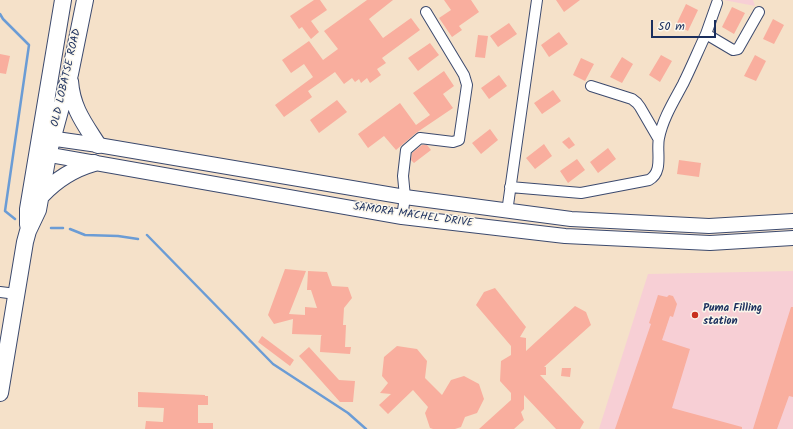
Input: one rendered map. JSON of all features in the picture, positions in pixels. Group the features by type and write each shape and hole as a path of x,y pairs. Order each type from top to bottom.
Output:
{"main road":[{"name":"OLD LOBATSE ROAD","path":"43,154 63,0"},
{"name":"OLD LOBATSE ROAD","path":"46,138 70,74 85,0"},
{"path":"70,74 71,92 74,105 79,116 98,145"},
{"name":"SAMORA MACHEL DRIVE","path":"46,138 98,145 405,197 507,212 571,219 709,226 793,221"},
{"name":"SAMORA MACHEL DRIVE","path":"43,154 402,217 565,236 710,243 793,238"},
{"path":"0,393 25,242 28,230 38,210 42,195 43,154"},
{"path":"28,230 28,209 43,154"},
{"path":"42,195 50,186 71,171 94,163"}],"street":[{"path":"507,212 537,0"},
{"path":"510,187 581,193 649,180 656,174 658,169 658,138 667,115 684,83 706,34 717,3"},
{"path":"402,217 405,197 403,176 406,150 420,138 453,142 459,140 467,85 464,75 426,12"},
{"path":"706,34 733,50 736,50 740,46 759,12"},
{"path":"591,86 632,99 637,103 658,138"},
{"path":"0,292 16,294"}],"shaded area":[{"path":"724,0 753,0 755,6"},
{"path":"793,271 793,429 599,429 648,274"}],"building":[{"path":"314,0 320,0 327,10 311,21 319,32 311,39 302,27 299,29 290,16"},
{"path":"367,0 393,0 369,19 383,38 411,18 420,30 382,58 386,63 377,69 381,75 370,83 367,78 361,83 359,79 355,82 352,78 344,84 335,72 308,91 312,97 284,117 275,105 313,77 304,64 291,73 282,60 309,41 323,60 338,49 324,31"},
{"path":"444,0 471,0 479,12 459,26 462,30 452,37 439,18 451,10"},
{"path":"556,0 580,0 564,12"},
{"path":"686,4 698,10 688,31 676,25"},
{"path":"732,7 745,13 734,34 722,27"},
{"path":"773,19 784,25 774,44 763,39"},
{"path":"509,23 517,34 498,47 490,36"},
{"path":"559,32 568,44 549,57 541,45"},
{"path":"478,35 488,36 485,58 475,57"},
{"path":"430,43 439,55 418,71 408,58"},
{"path":"0,54 10,56 6,74 0,73"},
{"path":"661,55 672,61 660,82 649,75"},
{"path":"755,55 766,61 756,81 744,76"},
{"path":"622,57 633,64 622,83 610,77"},
{"path":"581,58 594,64 585,81 573,75"},
{"path":"444,71 454,86 443,94 453,108 416,133 396,150 384,136 368,148 358,134 400,103 416,125 430,115 413,93"},
{"path":"499,75 507,86 489,99 481,88"},
{"path":"553,90 561,101 542,114 534,103"},
{"path":"337,100 347,112 319,133 310,120"},
{"path":"490,129 498,140 481,154 472,143"},
{"path":"569,137 575,145 569,149 562,142"},
{"path":"544,144 552,156 535,169 526,158"},
{"path":"422,145 427,145 431,150 414,163 411,160 412,153"},
{"path":"608,148 616,159 598,173 590,162"},
{"path":"577,159 585,170 568,183 560,171"},
{"path":"679,160 701,163 699,177 677,174"},
{"path":"285,269 306,271 289,314 305,315 305,307 317,308 311,290 307,290 308,271 327,272 332,286 348,287 352,298 344,308 343,325 346,325 345,347 351,347 350,354 320,352 322,335 292,334 293,319 274,324 268,315"},
{"path":"495,288 526,327 520,337 526,338 526,351 575,306 586,312 591,325 544,367 546,367 546,375 540,375 584,422 580,429 556,429 524,395 524,409 521,412 524,420 514,429 479,429 511,400 511,393 500,381 501,361 511,355 511,346 476,305 484,292"},
{"path":"658,295 667,297 669,295 673,296 677,304 673,317 670,316 662,340 690,349 672,408 742,427 742,429 615,429 651,324 649,323"},
{"path":"791,307 793,307 793,397 789,396 777,429 753,429"},
{"path":"262,336 294,360 290,366 258,342"},
{"path":"397,346 417,349 427,361 425,378 442,395 451,380 464,376 479,384 484,399 477,413 465,417 461,427 455,429 430,428 425,413 428,407 413,390 388,414 379,405 391,394 380,393 388,383 382,376 384,357"},
{"path":"309,347 339,380 355,381 353,402 340,402 299,356"},
{"path":"562,368 571,368 570,377 561,376"},
{"path":"138,392 208,396 208,405 198,405 198,423 213,423 213,429 145,429 146,421 163,422 164,408 138,407"}],"waterway":[{"path":"0,14 3,19 29,45 5,211 15,219"},
{"path":"51,228 63,228"},
{"path":"70,229 85,235 118,236 138,239"},
{"path":"147,235 273,364 348,413 366,429"}],"place":[{"name":"Puma Filling station","path":"695,315"}]}
